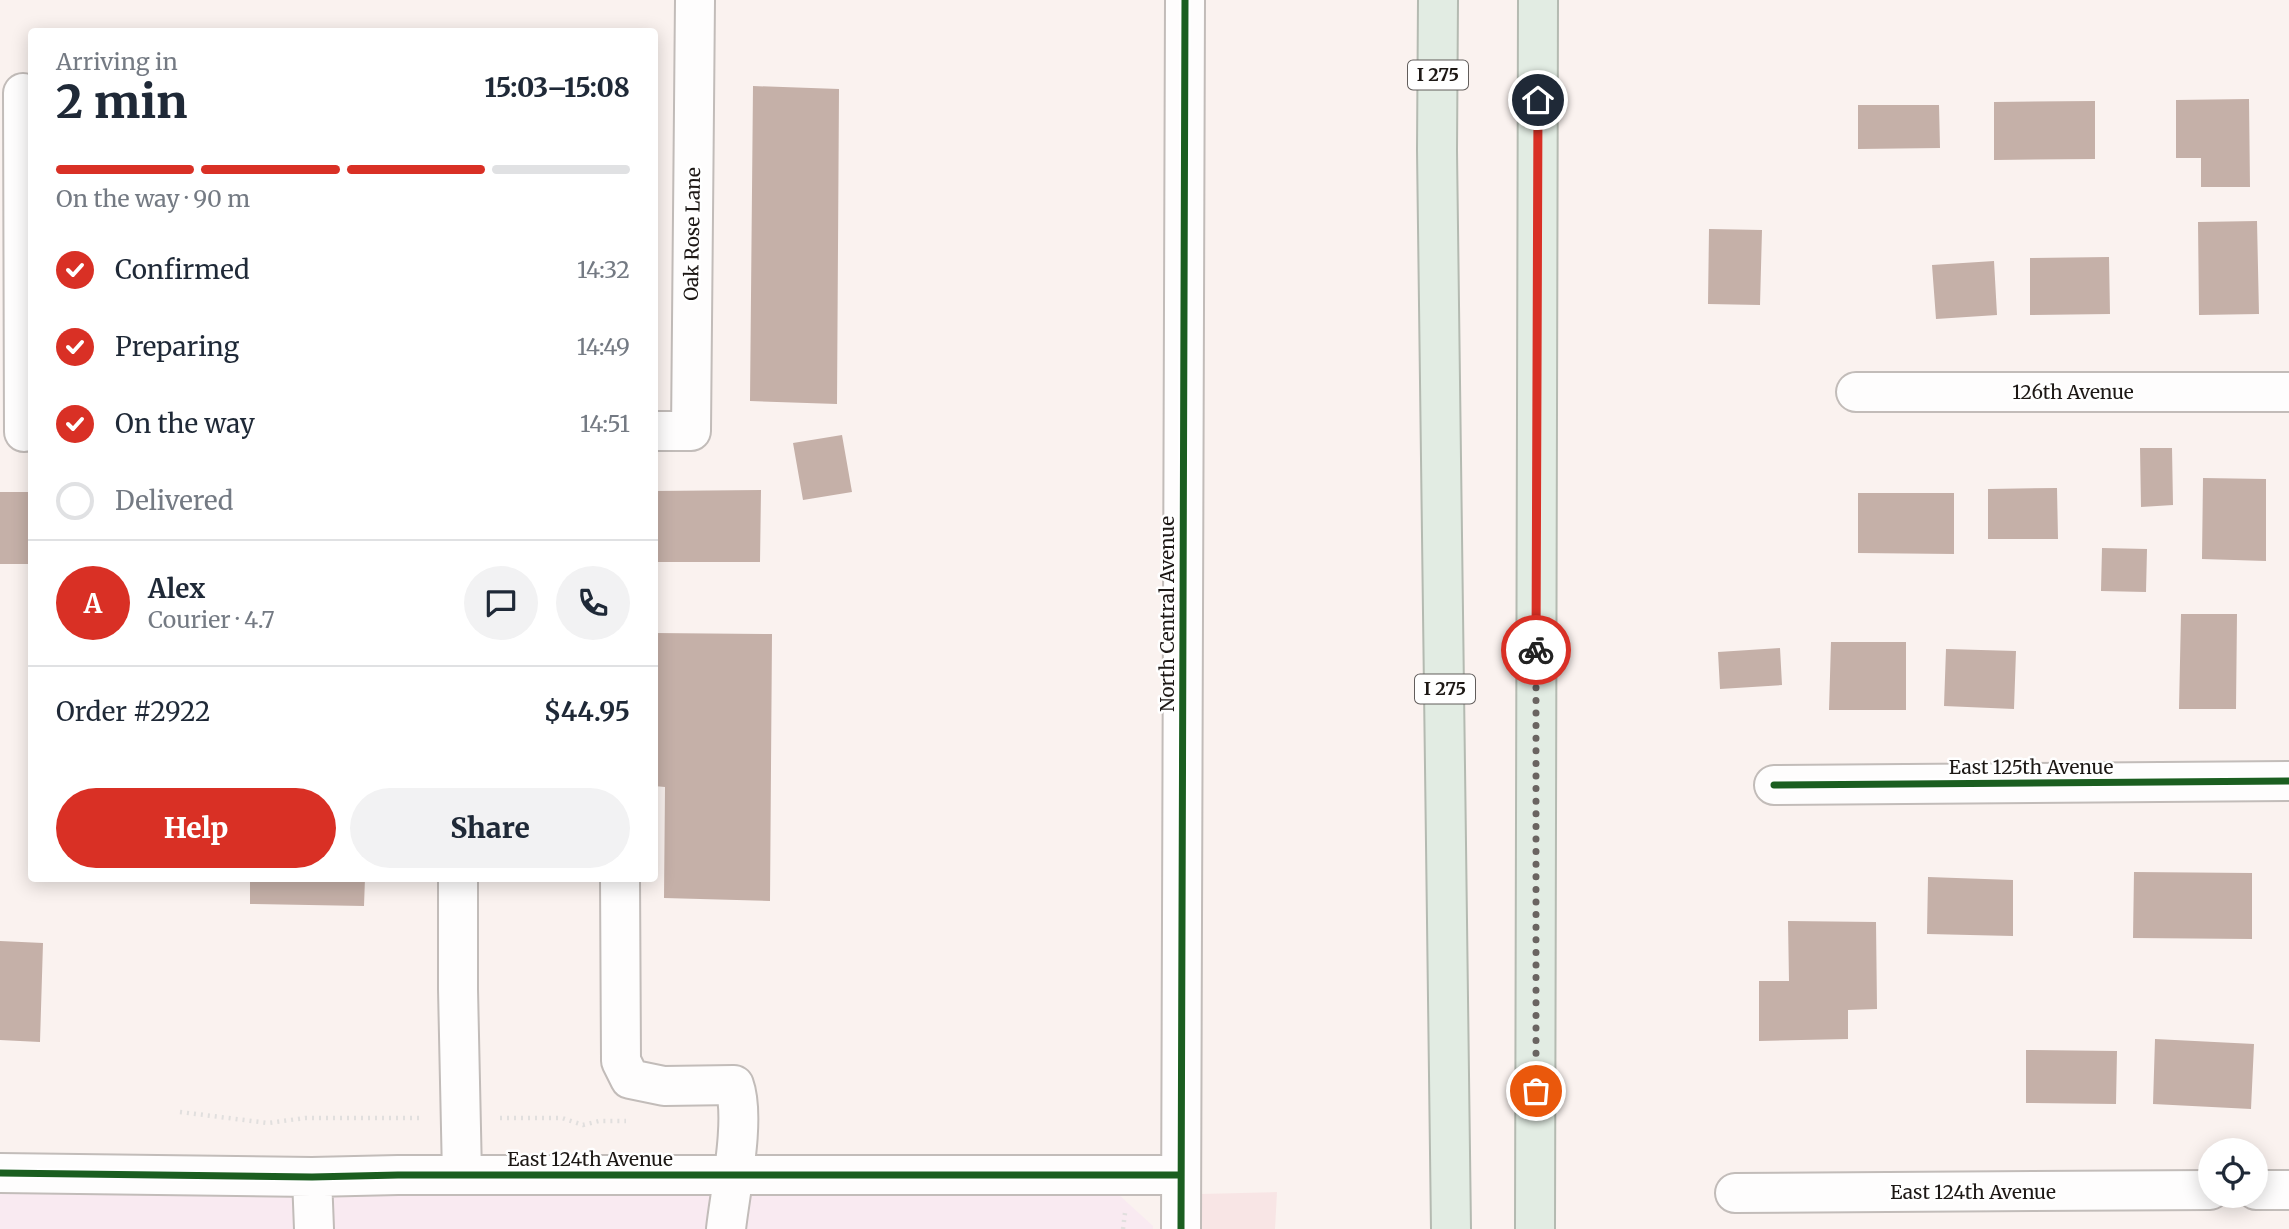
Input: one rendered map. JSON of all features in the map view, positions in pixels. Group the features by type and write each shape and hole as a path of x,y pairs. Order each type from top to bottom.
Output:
{"highway":[{"name":"I 275","path":"1438,0 1437,150 1451,1229"},
{"path":"1535,1229 1538,0"}],"street":[{"name":"Oak Rose Lane","path":"658,431 691,431 695,0"},
{"name":"North Central Avenue","path":"1181,1229 1185,0"},
{"path":"18,432 23,93"},
{"name":"126th Avenue","path":"1856,392 2289,392"},
{"name":"East 125th Avenue","path":"1774,785 2289,781"},
{"path":"458,882 462,1175"},
{"path":"620,882 621,1061 630,1079 664,1086 734,1085 738,1096 739,1124 726,1229"},
{"name":"East 124th Avenue","path":"0,1173 312,1177 1181,1175"},
{"path":"312,1177 314,1229"},
{"name":"East 124th Avenue","path":"1735,1193 2198,1190"},
{"path":"2268,1190 2289,1190"}],"shaded area":[{"path":"0,1192 1118,1194 1153,1226 1153,1229 0,1229"},
{"path":"1277,1192 1275,1229 1200,1229 1201,1194"}],"building":[{"path":"753,86 839,89 837,404 750,401"},
{"path":"2249,99 2250,187 2201,187 2201,158 2176,158 2176,100"},
{"path":"2095,101 2095,159 1994,160 1994,102"},
{"path":"1858,105 1939,105 1940,148 1858,149"},
{"path":"2257,221 2259,314 2199,315 2198,222"},
{"path":"1709,229 1762,230 1760,305 1708,304"},
{"path":"2109,257 2110,314 2030,315 2030,258"},
{"path":"1994,261 1997,315 1936,319 1932,265"},
{"path":"842,435 852,492 803,500 793,443"},
{"path":"2140,448 2172,448 2173,505 2141,507"},
{"path":"2203,478 2266,479 2266,561 2202,559"},
{"path":"2057,488 2058,539 1988,539 1988,489"},
{"path":"761,490 760,562 658,562 658,491"},
{"path":"0,492 28,492 28,564 0,564"},
{"path":"1858,493 1954,493 1954,554 1858,553"},
{"path":"2102,548 2147,549 2146,592 2101,591"},
{"path":"2181,614 2237,614 2236,709 2179,709"},
{"path":"658,633 772,634 770,901 664,898 665,787 658,786"},
{"path":"1831,642 1906,642 1906,710 1829,710"},
{"path":"1780,648 1782,685 1720,689 1718,652"},
{"path":"1946,649 2016,651 2014,709 1944,706"},
{"path":"2134,872 2252,873 2252,939 2133,938"},
{"path":"1928,877 2013,880 2013,936 1927,934"},
{"path":"250,882 365,882 364,906 250,904"},
{"path":"1788,921 1876,922 1877,1009 1848,1010 1848,1039 1759,1041 1759,981 1789,981"},
{"path":"0,941 43,943 40,1042 0,1040"},
{"path":"2155,1039 2254,1044 2251,1109 2153,1104"},
{"path":"2026,1050 2117,1051 2116,1104 2026,1103"}],"cycle path":[{"path":"1181,1229 1185,0"},
{"path":"1774,785 2289,781"},
{"path":"0,1173 312,1177 1181,1175"}],"way so far":[{"path":"1536,650 1536,1091"}],"route":[{"path":"1536,650 1538,100"}]}
